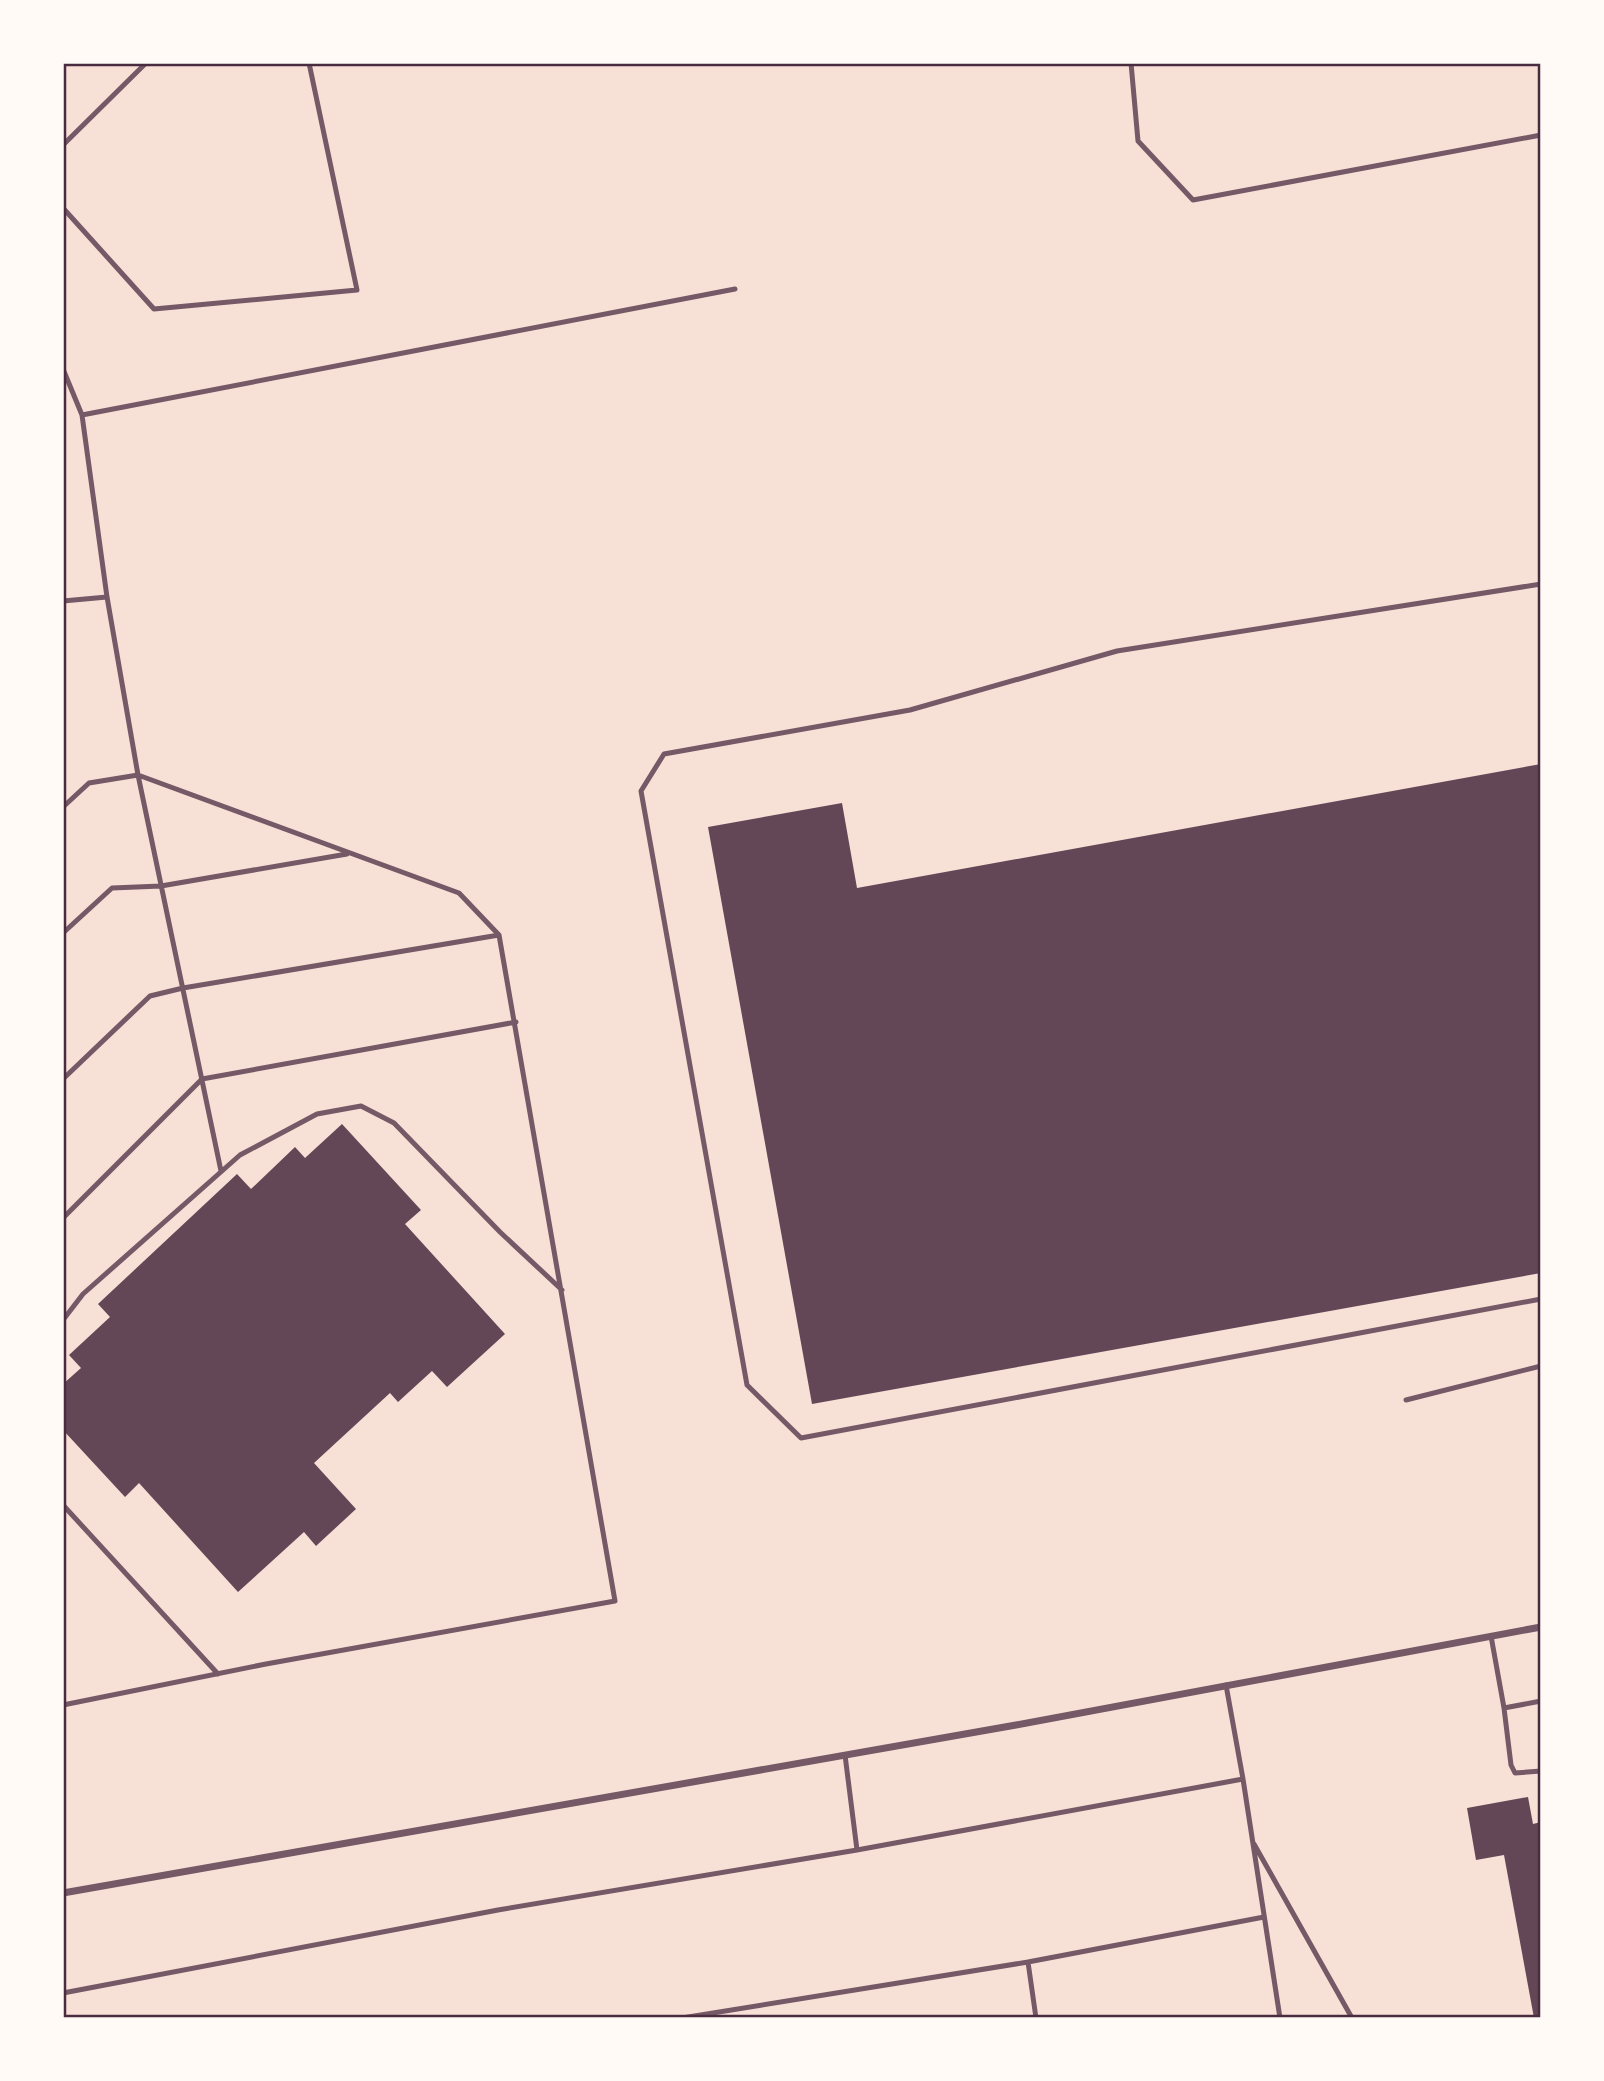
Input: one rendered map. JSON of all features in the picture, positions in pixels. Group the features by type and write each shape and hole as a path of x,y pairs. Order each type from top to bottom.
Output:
{"street":[{"path":"63,1893 845,1755 1541,1627"}],"lane":[{"path":"63,145 146,63"},
{"path":"63,208 154,309 357,290 309,63"},
{"path":"1131,63 1138,142 1193,200 1541,135"},
{"path":"82,415 735,289"},
{"path":"63,369 82,415 107,597 138,775 221,1171"},
{"path":"1541,584 1117,651 909,710 664,754 640,791 747,1385 801,1438 1541,1299"},
{"path":"63,601 107,597"},
{"path":"63,807 89,783 138,775 459,893 499,935 615,1601 63,1705"},
{"path":"63,933 112,888 161,886 350,853"},
{"path":"63,1079 150,996 183,988 499,935"},
{"path":"63,1218 202,1079 516,1022"},
{"path":"63,1320 83,1294 240,1154 317,1114 361,1106 394,1123 500,1232 562,1290"},
{"path":"1406,1400 1541,1366"},
{"path":"63,1505 218,1674"},
{"path":"1491,1636 1511,1765 1515,1773 1541,1771"},
{"path":"1226,1685 1280,2018"},
{"path":"1504,1707 1541,1701"},
{"path":"845,1755 857,1850"},
{"path":"63,1993 498,1910 857,1850 1243,1779"},
{"path":"1253,1841 1352,2018"},
{"path":"682,2018 1028,1962 1264,1917"},
{"path":"1028,1962 1036,2018"}],"building":[{"path":"1541,764 1541,1273 812,1404 708,827 842,803 857,888"},
{"path":"342,1124 421,1210 405,1224 505,1334 447,1387 432,1371 398,1402 390,1393 314,1463 356,1509 316,1546 304,1532 238,1592 139,1483 125,1497 63,1430 63,1384 81,1368 69,1355 110,1317 98,1304 237,1174 251,1189 295,1147 305,1158"},
{"path":"1528,1797 1533,1824 1541,1822 1541,2018 1534,2018 1504,1855 1476,1860 1467,1808"}]}
